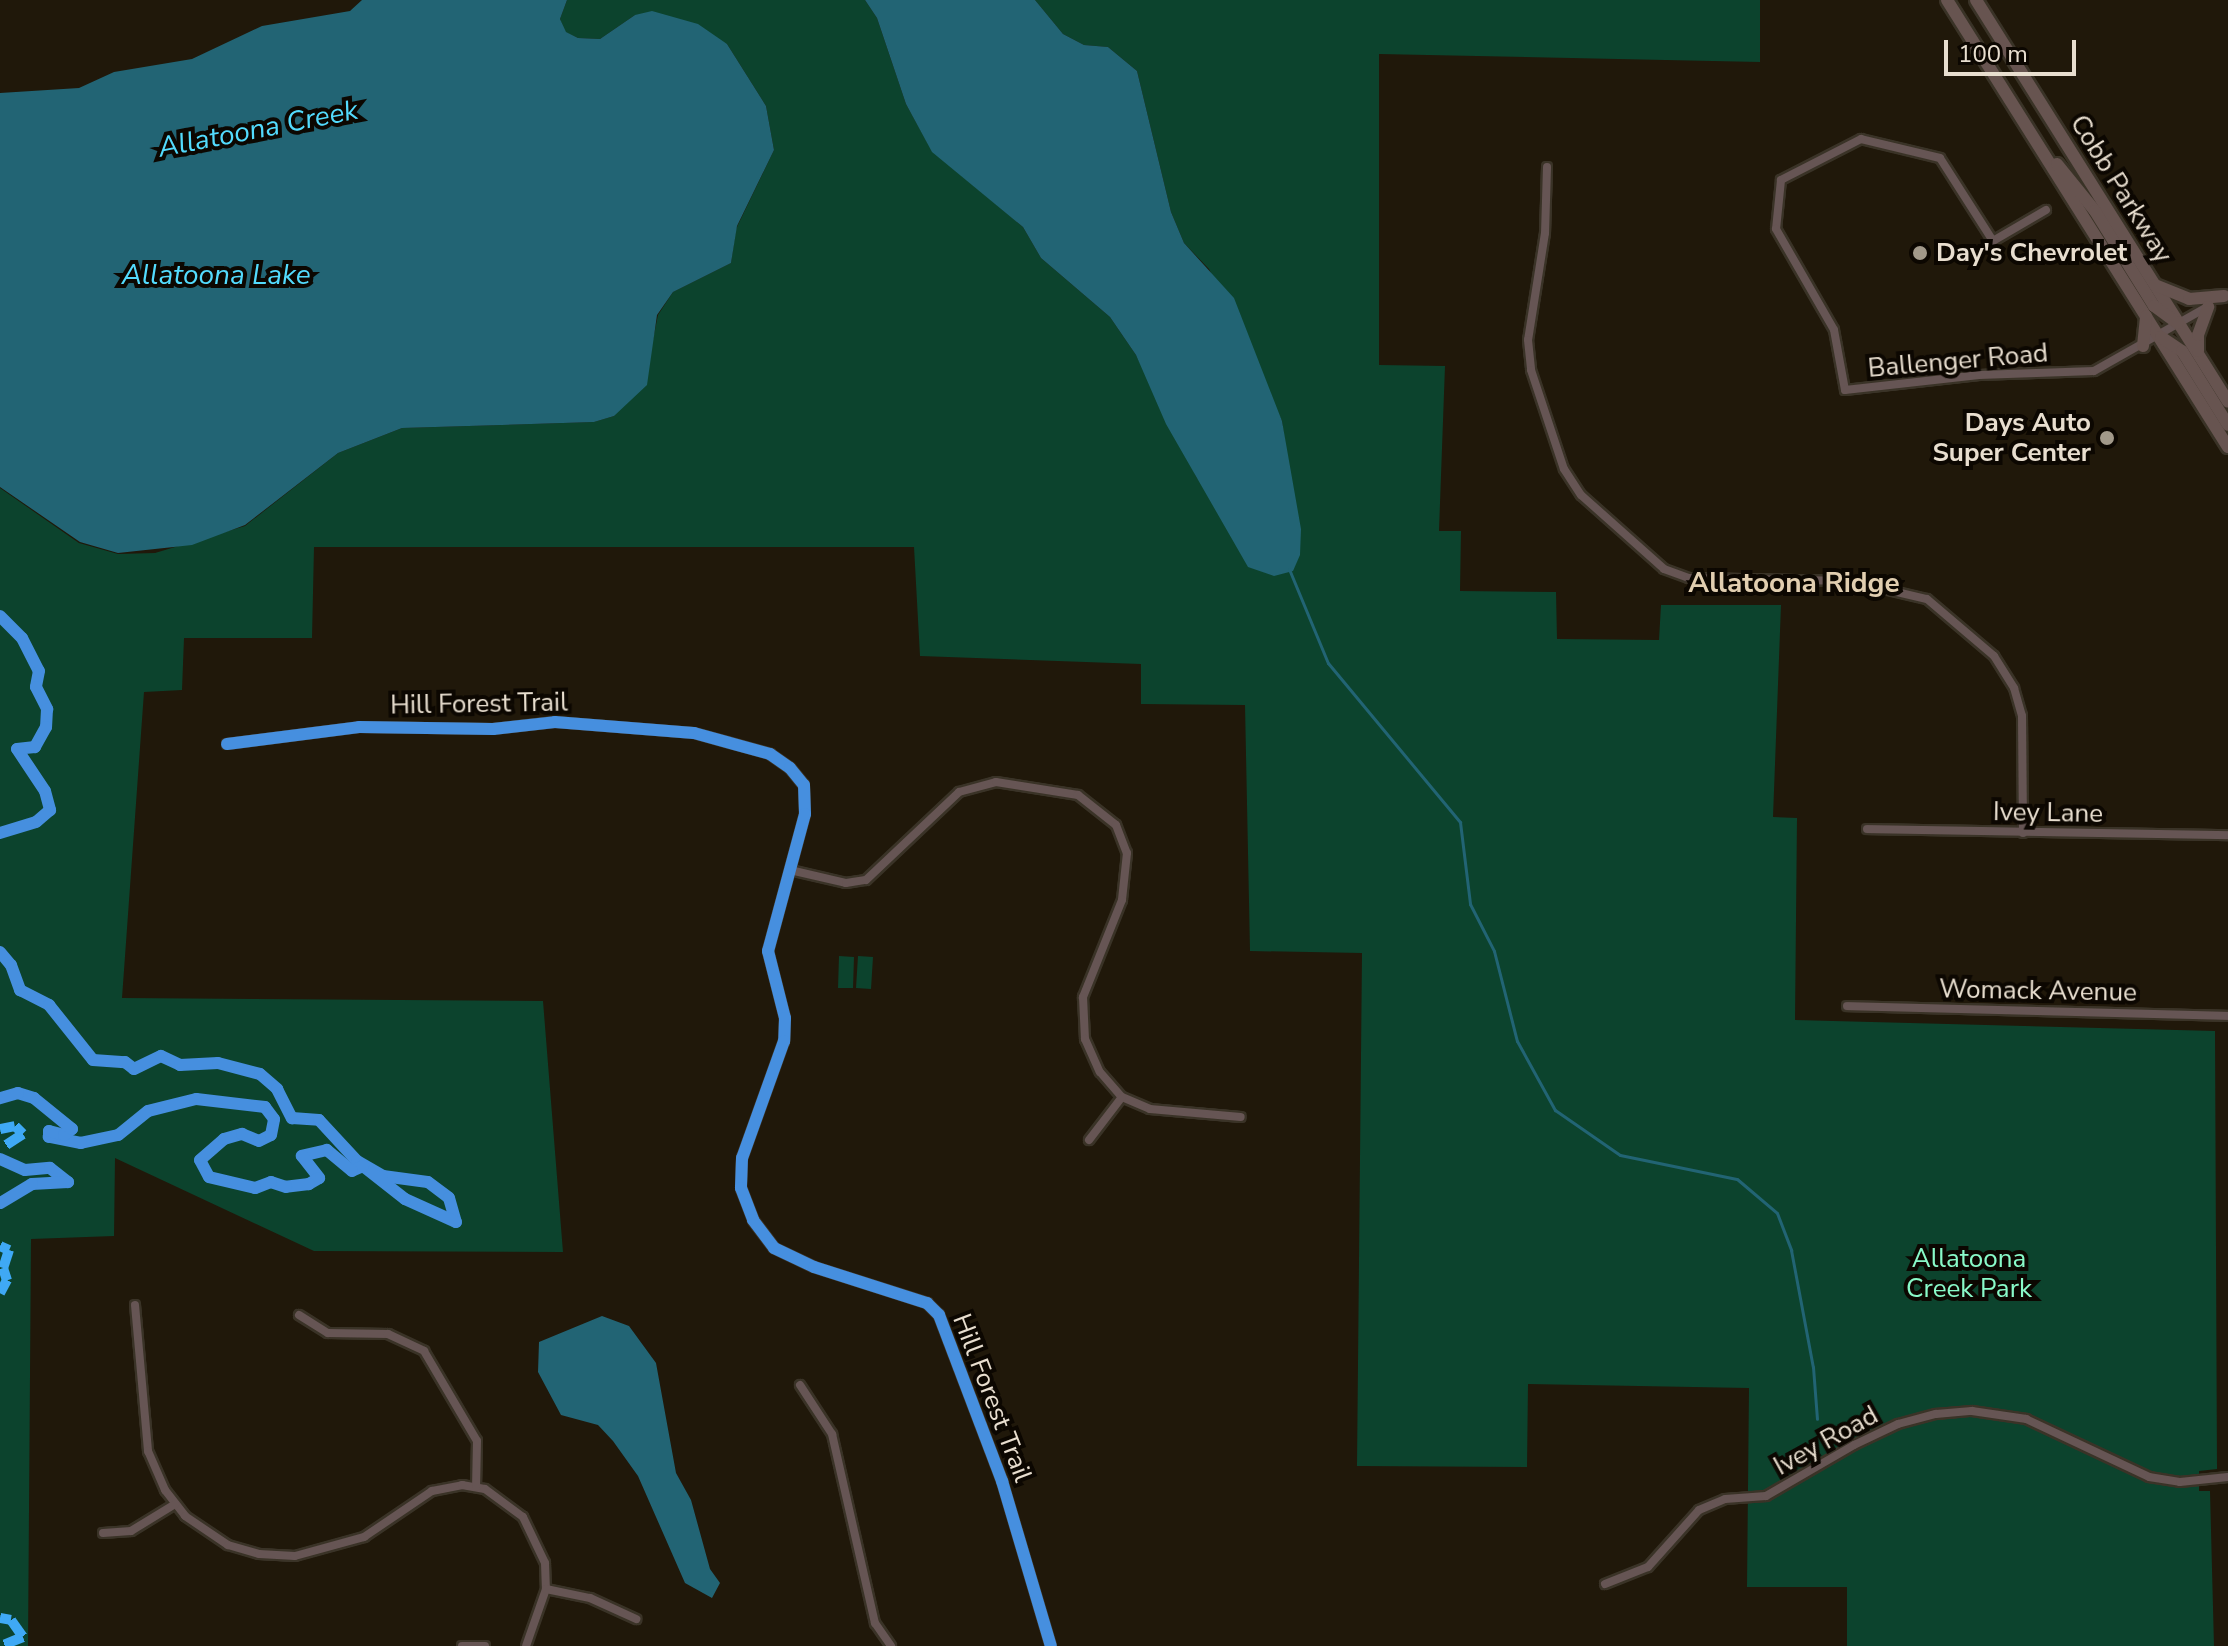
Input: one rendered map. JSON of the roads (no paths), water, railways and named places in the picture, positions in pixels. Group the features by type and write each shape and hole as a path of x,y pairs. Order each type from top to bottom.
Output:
{"main road":[{"name":"Cobb Parkway","path":"1947,0 2228,447"},
{"name":"Cobb Parkway","path":"1976,0 2228,401"},
{"path":"2047,158 2064,170 2095,211 2154,306 2179,324"},
{"path":"2155,285 2189,299 2226,295"},
{"path":"2199,355 2198,335 2208,307"},
{"path":"2143,346 2146,316"},
{"path":"2159,336 2182,351 2228,425"}],"street":[{"name":"Ballenger Road","path":"2046,210 1993,241 1940,158 1861,139 1781,180 1776,229 1834,330 1845,390 1969,376 2094,371 2143,346 2226,295"},
{"path":"1547,167 1545,233 1528,340 1531,370 1564,469 1581,495 1664,569 1689,578 1850,581 1927,599 1994,656 2014,688 2022,716 2023,833"},
{"name":"Hill Forest Trail","path":"227,744 359,727 493,729 555,722 721,738 770,754 804,785 805,814 768,951 785,1018 784,1041 746,1144 741,1188 753,1220 774,1248 814,1267 927,1303 939,1315 1002,1481 1051,1646"},
{"path":"790,870 846,883 866,880 959,792 996,782 1078,795 1116,825 1127,853 1122,900 1083,997 1085,1039 1100,1072 1122,1097 1174,1114 1241,1117"},
{"name":"Ivey Lane","path":"1867,829 2228,835"},
{"name":"Womack Avenue","path":"1847,1006 2228,1016"},
{"path":"1089,1140 1122,1097"},
{"path":"135,1305 145,1439 155,1472 175,1504 228,1545 259,1554 295,1556 364,1537 432,1491 476,1487 506,1500 530,1527 545,1563 546,1589 526,1646"},
{"path":"299,1315 328,1333 388,1334 424,1351 477,1441 476,1487"},
{"path":"800,1385 832,1434 875,1623 891,1646"},
{"name":"Ivey Road","path":"1605,1584 1648,1567 1699,1510 1725,1499 1766,1496 1865,1439 1936,1414 1972,1411 2026,1419 2149,1477 2180,1482 2228,1477"},
{"path":"103,1533 131,1531 175,1504"},
{"path":"546,1589 590,1598 636,1619"},
{"path":"462,1646 485,1646"}],"water":[{"name":"Allatoona Lake","path":"362,0 567,0 560,19 566,32 578,38 600,39 635,15 652,11 698,24 727,44 766,106 774,150 737,226 731,263 673,292 657,315 647,385 614,416 594,422 402,428 338,453 245,525 192,545 118,553 80,542 0,487 0,93 79,88 114,72 192,59 262,26 350,11"},
{"path":"865,0 1035,0 1063,34 1084,45 1108,47 1137,71 1171,212 1184,243 1234,298 1282,421 1301,529 1300,555 1293,571 1274,576 1248,567 1166,424 1136,355 1110,317 1041,258 1023,227 932,152 906,104 877,18"},
{"path":"602,1316 629,1326 656,1363 676,1473 691,1500 710,1569 720,1583 712,1598 685,1583 638,1476 613,1441 598,1425 561,1415 538,1372 539,1342"}],"waterway":[{"path":"1289,569 1328,663 1460,822 1470,904 1494,951 1517,1041 1555,1110 1620,1155 1737,1179 1777,1213 1791,1250 1813,1367 1817,1419"}],"place":[{"name":"Day's Chevrolet","path":"1920,253"},
{"name":"Days Auto Super Center","path":"2107,438"}],"district":[{"name":"Allatoona Ridge","path":"1794,583"}],"water label":[{"name":"Allatoona Creek","path":"258,129"}],"park label":[{"name":"Allatoona Creek Park","path":"1969,1274"}]}
